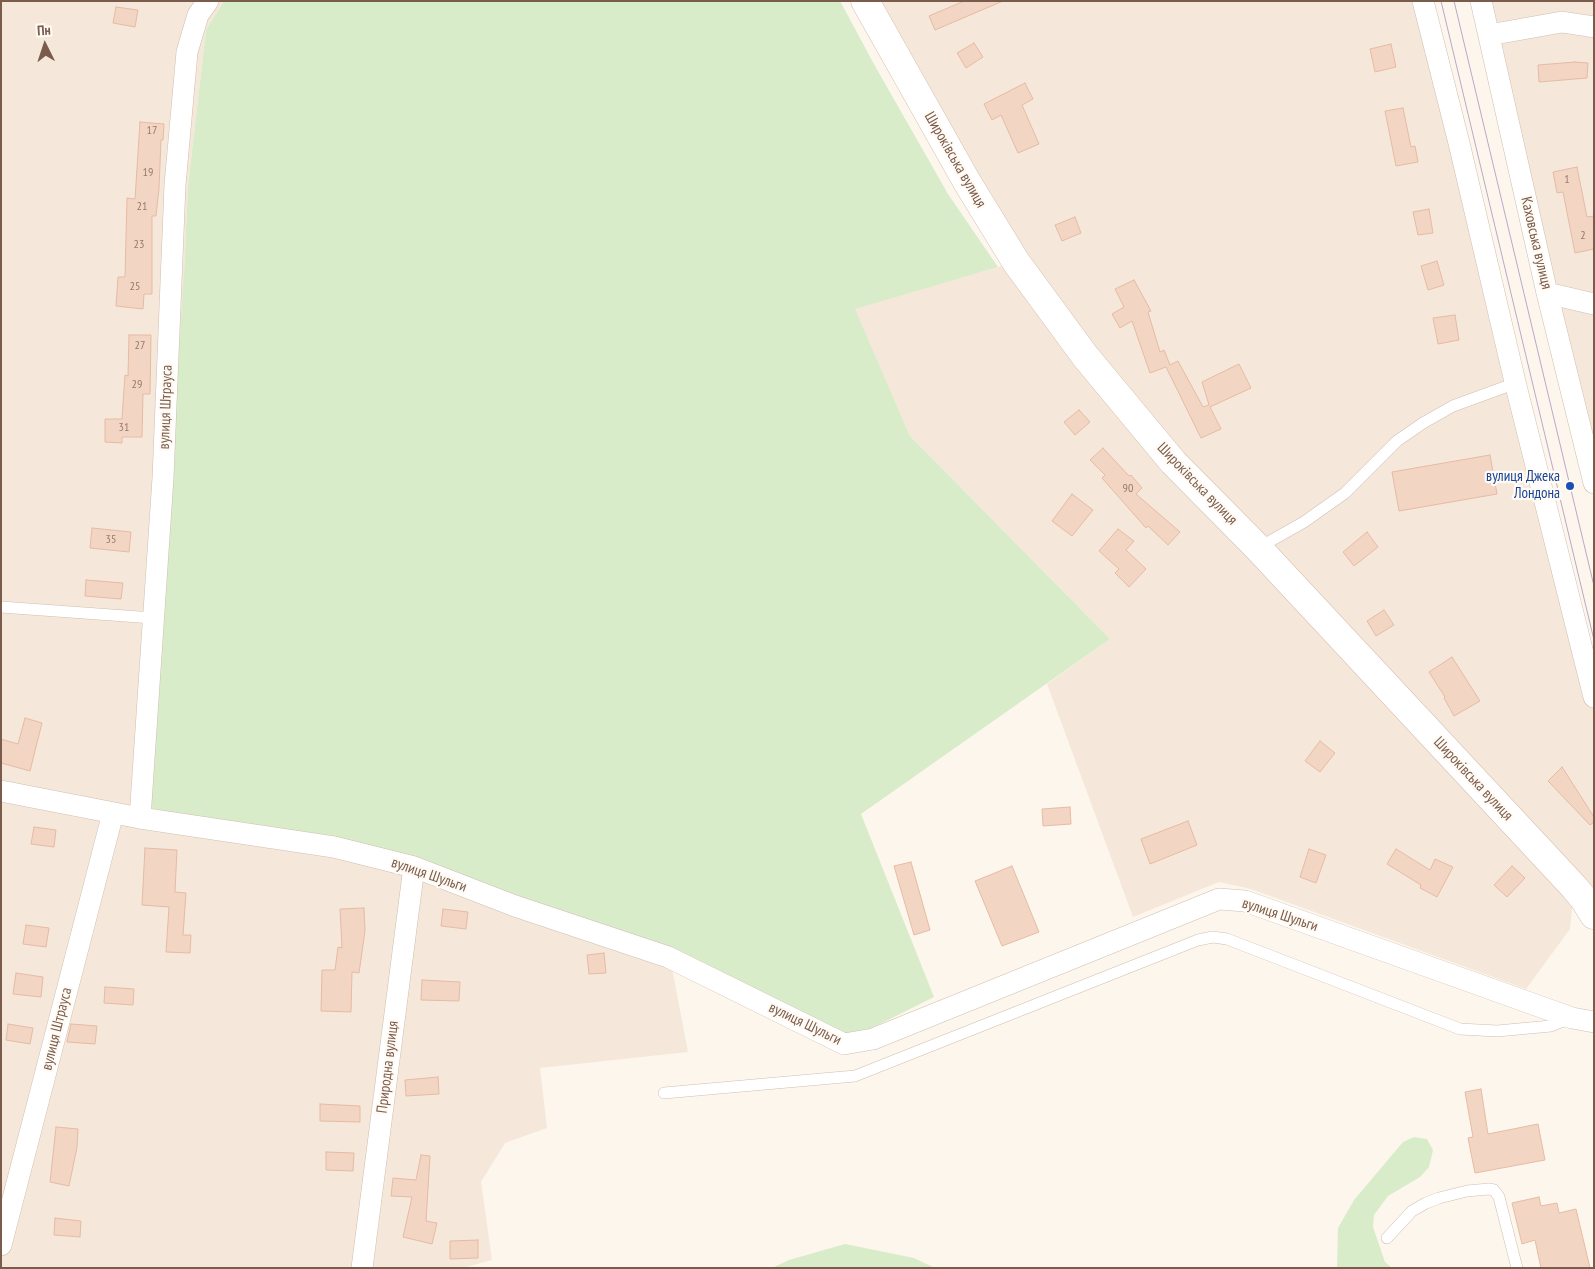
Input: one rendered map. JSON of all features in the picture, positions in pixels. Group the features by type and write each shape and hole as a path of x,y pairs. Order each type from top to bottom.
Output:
{"main road":[{"name":"Широківська вулиця","path":"865,1 967,182 1016,262 1085,356 1173,462 1258,548 1574,887 1594,916"}],"street":[{"name":"вулиця Штрауса","path":"140,818 163,478 176,176 187,52 198,15 208,1"},
{"path":"1423,1 1459,143 1516,386 1594,697"},
{"name":"Каховська вулиця","path":"1481,1 1547,293 1594,483"},
{"path":"1489,35 1562,22 1594,27"},
{"path":"1547,293 1594,304"},
{"name":"вулиця Шульги","path":"1,791 140,818 334,847 414,867 515,906 668,956 844,1044 873,1039 1219,899 1246,901 1572,1018 1594,1022"},
{"name":"вулиця Штрауса","path":"1,1246 113,813"},
{"name":"Природна вулиця","path":"362,1268 414,867"}],"lane":[{"path":"1258,548 1304,522 1344,493 1397,441 1423,423 1453,406 1505,387 1516,386"},
{"path":"1,607 153,618"},
{"path":"664,1093 855,1076 1198,940 1213,937 1227,939 1460,1029 1497,1031 1551,1026 1572,1018"},
{"path":"1387,1238 1412,1211 1439,1198 1468,1191 1494,1190 1499,1197 1517,1268"}],"shaded area":[{"path":"1,1 224,1 206,30 188,186 184,273 337,841 668,947 688,1052 540,1068 547,1128 505,1143 481,1182 492,1260 463,1268 1,1268"},
{"path":"867,1 1423,1 1594,697 1594,915 1574,888 1570,929 1526,989 1251,889 1219,882 1133,917 1047,684 1110,639 910,436 854,308 1016,262"},
{"path":"1481,1 1594,1 1594,483"}],"green space":[{"path":"224,1 840,1 948,194 998,267 855,309 910,436 1110,639 861,814 934,997 870,1029 844,1034 521,902 149,810 188,186 206,30"},
{"path":"1414,1137 1427,1139 1433,1150 1429,1167 1420,1177 1388,1196 1374,1215 1373,1227 1385,1262 1392,1268 1337,1268 1338,1228 1354,1200 1403,1142"},
{"path":"845,1244 914,1258 935,1268 772,1268 789,1260"}],"building":[{"path":"964,1 1003,1 935,30 929,16"},
{"path":"116,7 138,10 135,27 113,23"},
{"path":"974,43 983,57 966,68 957,53"},
{"path":"1391,44 1396,67 1375,72 1370,49"},
{"path":"1575,62 1588,63 1587,78 1539,82 1538,65"},
{"path":"1025,83 1033,99 1022,105 1039,144 1018,153 1001,115 992,120 984,104"},
{"path":"1403,108 1411,147 1415,146 1418,162 1396,166 1385,111"},
{"path":"140,122 164,124 163,140 161,140 156,216 152,216 152,294 144,294 143,309 116,306 118,277 125,277 127,198 135,199"},
{"path":"1577,167 1587,217 1594,216 1594,249 1575,253 1563,192 1557,193 1553,172"},
{"path":"1429,209 1433,233 1418,235 1413,212"},
{"path":"1075,217 1081,233 1062,241 1055,225"},
{"path":"1437,261 1444,285 1428,290 1421,266"},
{"path":"1134,280 1151,311 1148,312 1160,352 1164,350 1170,365 1178,361 1203,407 1209,405 1202,382 1239,364 1251,388 1210,407 1221,429 1201,438 1166,367 1150,373 1132,321 1120,328 1112,314 1124,307 1115,289"},
{"path":"1455,315 1459,340 1438,344 1433,318"},
{"path":"129,335 151,335 150,394 143,394 142,437 122,437 122,443 105,442 105,419 122,419 125,375 128,376"},
{"path":"1079,410 1090,422 1075,435 1064,422"},
{"path":"1103,448 1142,488 1136,494 1180,532 1168,545 1148,526 1146,528 1102,478 1105,475 1090,460"},
{"path":"1490,455 1497,494 1399,511 1392,472"},
{"path":"1072,494 1093,510 1072,536 1052,521"},
{"path":"92,528 131,532 129,552 90,548"},
{"path":"1118,529 1134,541 1126,550 1146,569 1129,587 1115,573 1119,569 1099,551"},
{"path":"1367,532 1378,547 1354,566 1343,552"},
{"path":"86,580 123,583 121,599 85,596"},
{"path":"1384,610 1394,625 1376,636 1367,621"},
{"path":"1452,657 1480,701 1454,716 1445,697 1429,672"},
{"path":"25,718 42,723 30,771 1,763 1,739 18,744"},
{"path":"1320,741 1335,753 1320,772 1305,761"},
{"path":"1562,767 1594,817 1594,822 1590,825 1548,781"},
{"path":"1070,807 1071,824 1043,826 1042,809"},
{"path":"1188,821 1197,845 1150,864 1141,839"},
{"path":"34,827 56,830 54,847 31,844"},
{"path":"145,848 177,850 175,892 186,893 183,935 191,935 190,953 166,952 169,907 142,905"},
{"path":"1309,849 1326,855 1316,883 1300,877"},
{"path":"1396,849 1430,870 1435,859 1453,867 1437,897 1420,888 1421,885 1387,864"},
{"path":"911,862 930,930 914,935 894,866"},
{"path":"1012,866 1039,932 1002,946 975,881"},
{"path":"1512,866 1525,878 1507,897 1494,885"},
{"path":"364,908 365,931 359,973 352,972 351,1012 321,1011 322,970 335,970 338,947 342,948 340,909"},
{"path":"443,909 468,912 466,929 441,926"},
{"path":"26,925 49,928 46,947 23,944"},
{"path":"604,953 606,973 589,974 587,955"},
{"path":"16,973 43,977 41,997 13,994"},
{"path":"422,980 460,982 459,1001 421,1000"},
{"path":"105,987 134,989 133,1005 104,1003"},
{"path":"8,1024 33,1028 30,1044 6,1040"},
{"path":"71,1024 97,1026 95,1044 67,1042"},
{"path":"438,1077 439,1094 406,1096 405,1080"},
{"path":"1481,1089 1488,1134 1538,1124 1545,1160 1475,1173 1468,1138 1473,1137 1465,1092"},
{"path":"320,1104 360,1106 360,1122 320,1121"},
{"path":"56,1127 78,1129 77,1147 69,1186 50,1182"},
{"path":"326,1152 354,1153 353,1171 326,1170"},
{"path":"421,1155 430,1156 426,1221 437,1223 432,1244 403,1237 412,1197 391,1196 393,1178 416,1180"},
{"path":"1539,1197 1541,1206 1557,1203 1559,1213 1576,1209 1590,1268 1541,1268 1535,1240 1522,1244 1512,1203"},
{"path":"55,1218 81,1221 80,1237 54,1235"},
{"path":"478,1240 478,1258 450,1259 450,1241"}],"tram line":[{"path":"1441,1 1594,640"},
{"path":"1454,1 1594,586"}],"place":[{"name":"вулиця Джека Лондона","path":"1570,486"}]}
